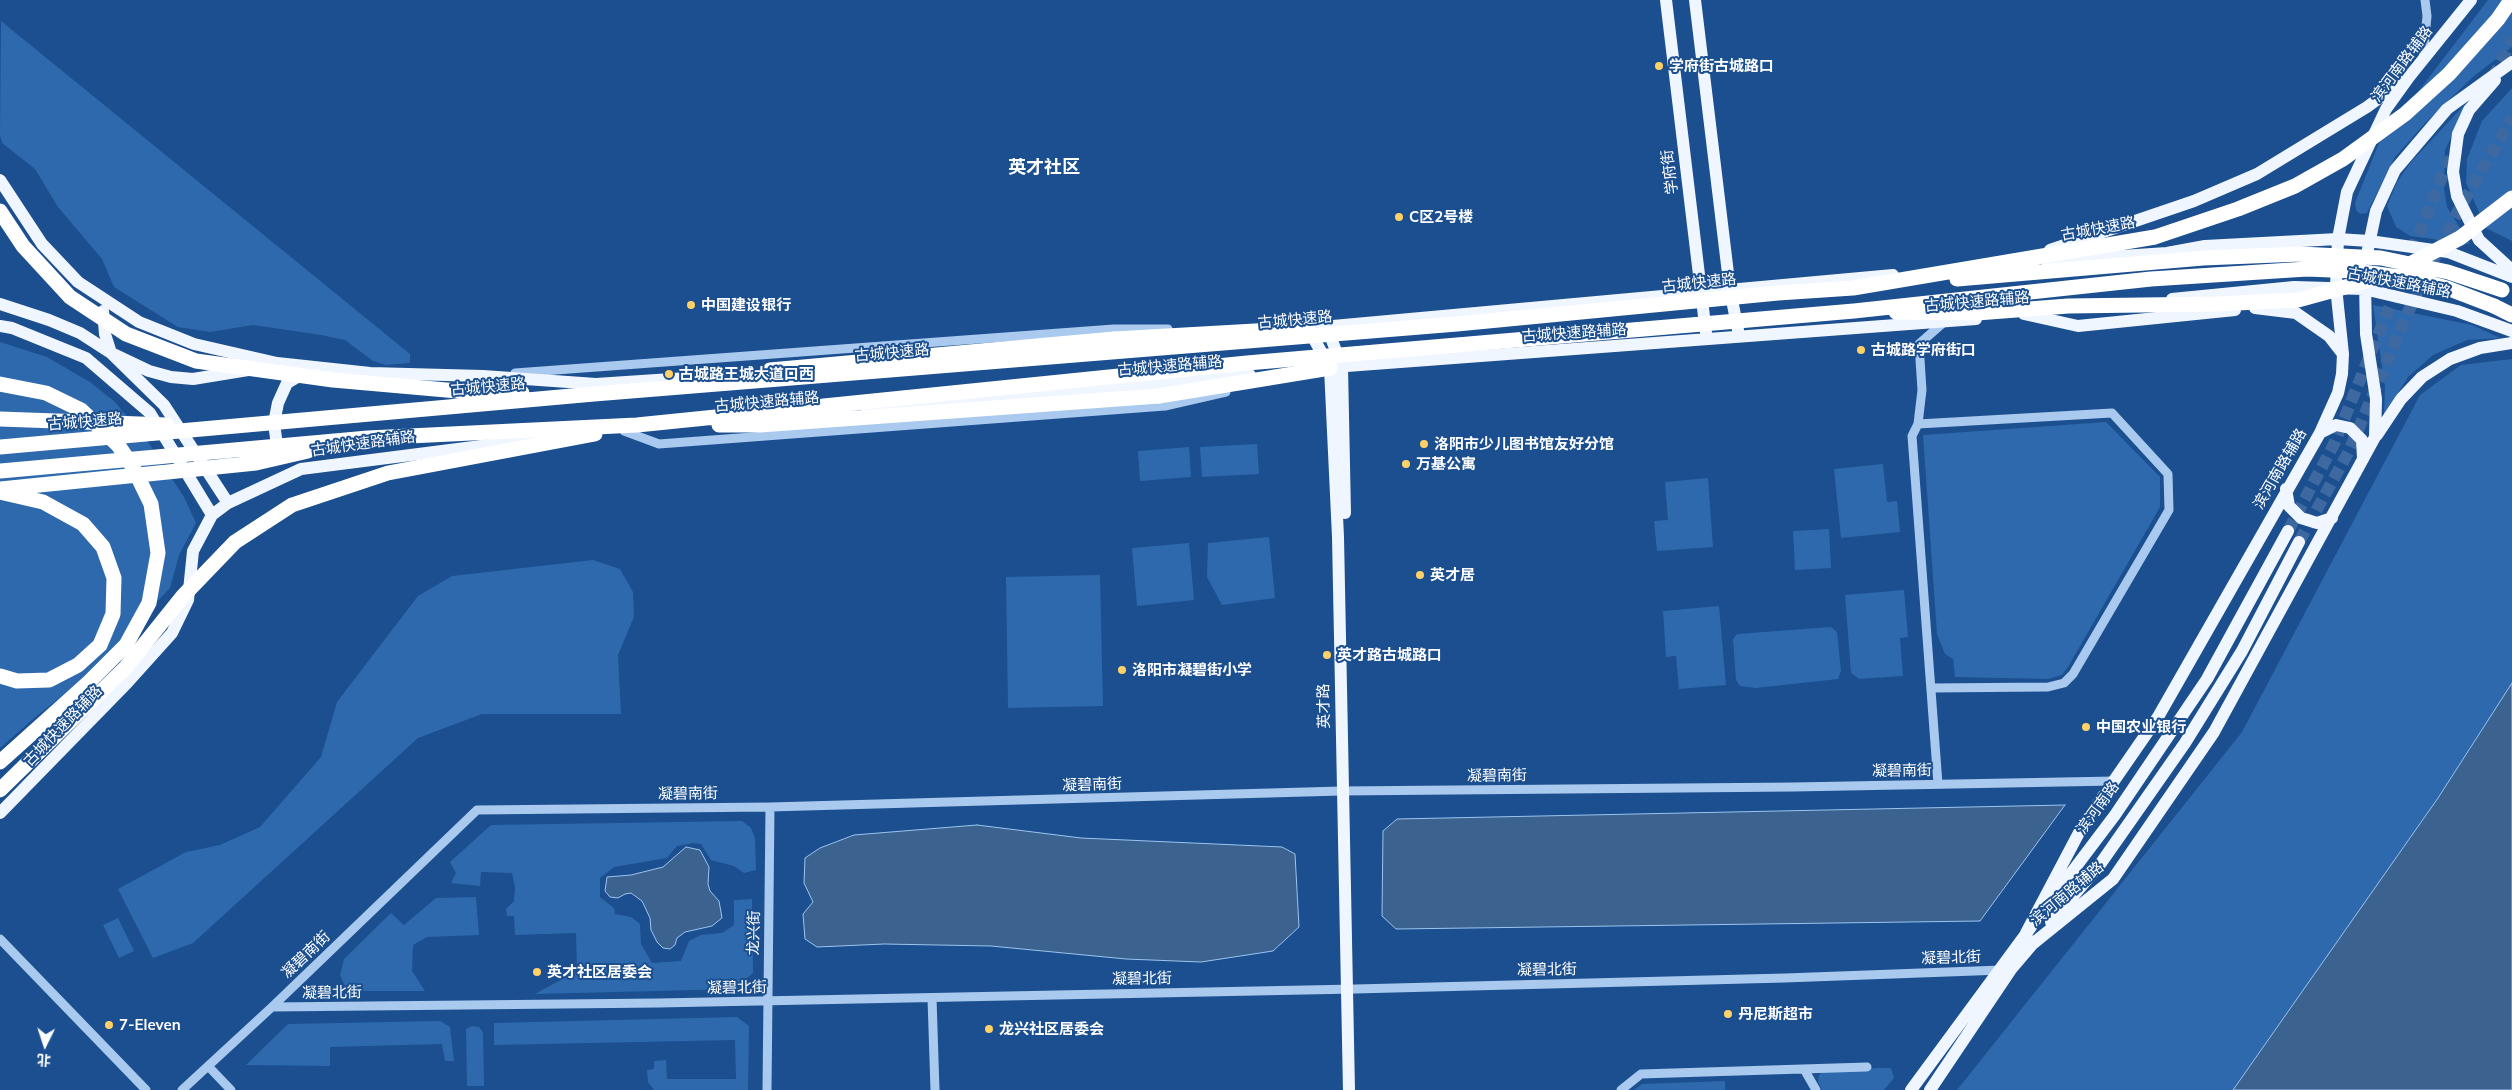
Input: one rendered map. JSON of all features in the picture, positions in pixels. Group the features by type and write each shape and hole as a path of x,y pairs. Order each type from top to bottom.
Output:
{"highway":[{"name":"古城快速路","path":"0,448 594,394 1457,324 1778,293 1854,288 2155,236 2238,210 2295,186 2343,159 2405,114 2449,74 2498,19 2511,0"},
{"path":"1854,311 1977,313 2068,306 2217,304 2298,300 2360,283 2422,260 2460,238 2512,198"},
{"path":"0,211 23,246 70,296 126,334 196,361 333,380 450,390 594,394 736,373 1114,339 1308,328"},
{"path":"1854,288 2203,258 2300,254 2381,258 2448,272 2507,293"},
{"path":"0,790 126,667 182,596 235,542 292,506 388,473 631,428 1247,363 1854,311 2151,278 2308,269 2355,271 2414,279 2447,288 2512,315"},
{"path":"0,471 368,438 760,425 1159,396 1336,367"},
{"path":"0,762 89,682 126,645 149,603 158,554 151,504 134,467 118,445 81,410 46,393 4,384"},
{"path":"0,419 238,427"},
{"path":"0,490 256,463 368,438"},
{"path":"0,490 43,502 83,524 103,547 114,578 113,614 100,645 78,665 48,680 17,680 0,676"}],"main road":[{"name":"学府街","path":"1666,0 1706,339"},
{"path":"1695,0 1730,290 1739,337"},
{"name":"滨河南路辅路","path":"2026,933 2082,827 2158,717 2286,489 2320,433 2338,393 2342,374 2343,354 2336,287 2338,239 2347,192 2386,109 2409,77 2471,0"},
{"path":"2510,64 2469,110 2458,134 2453,172 2457,196 2479,240 2512,270"},
{"name":"滨河南路辅路","path":"2030,946 2113,879 2214,732 2332,518 2375,437 2376,399 2366,334 2364,289 2369,241 2376,211 2394,170 2447,108 2510,64"},
{"path":"2010,264 2194,202 2257,174 2367,107 2409,77"},
{"name":"古城快速路辅路","path":"0,180 42,244 78,282 139,322 194,344 277,363 312,368 370,373 483,376 596,384 789,372 1327,327 2010,264 2167,253 2205,246 2338,239 2369,241 2448,252 2512,277"},
{"name":"古城快速路辅路","path":"0,813 127,683 172,633 188,600 193,551 212,515 228,503 301,469 492,443 631,428 1336,367 1944,322 2294,287 2364,289 2457,311 2512,331"},
{"path":"100,296 104,334 111,352 164,405 228,503"},
{"path":"0,304 49,320 80,333 111,352 149,371 171,377 193,379 241,372 277,363"},
{"path":"2024,314 2078,326 2262,307 2296,313 2313,323 2329,336 2343,354"},
{"path":"0,326 12,328 86,358 150,413 212,515"},
{"name":"英才路","path":"1327,327 1336,367 1338,537 1345,791 1351,989 1357,1090"},
{"name":"英才路","path":"1308,328 1336,367"},
{"path":"2375,437 2401,398 2422,377 2458,356 2480,348 2512,343"},
{"path":"301,469 278,453 274,423 278,403 287,383 312,368"},
{"path":"2320,433 2336,425 2350,428 2362,440 2363,458"},
{"path":"2286,489 2289,506 2301,518 2317,523 2332,518"},
{"name":"滨河南路","path":"1911,1090 1997,970 2114,814 2207,679 2288,530"},
{"path":"1930,1090 2012,968 2101,863 2185,743 2242,651 2299,542"},
{"name":"英才路","path":"1349,1090 1351,989"}],"street":[{"path":"2422,61 2427,16 2425,0"},
{"path":"1938,784 1912,436 1918,424 1922,390 1919,344 1944,322"},
{"path":"483,376 1114,329 1308,328"},
{"path":"631,428 659,444 1165,406 1336,367"},
{"path":"1918,424 2112,413 2168,474 2169,510 2073,674 2064,683 2048,687 1931,688"},
{"name":"凝碧南街","path":"182,1090 272,1007 477,810 770,807 1345,791 2115,781"},
{"name":"龙兴街","path":"766,1090 770,807"},
{"path":"0,939 146,1090"},
{"name":"凝碧北街","path":"272,1007 767,1001 1351,989 1997,970 2012,968"},
{"path":"932,998 935,1090"},
{"path":"208,1066 231,1090"},
{"path":"1621,1090 1641,1074 1867,1067"},
{"path":"1804,1069 1816,1090"}],"shaded area":[{"path":"2488,0 2512,0 2512,47 2474,76 2428,120 2395,157 2367,213 2360,214 2356,210 2355,203 2379,143"},
{"path":"1,21 410,354 410,363 386,365 373,361 345,340 321,335 253,325 210,332 178,327 114,287 102,259 58,207 35,169 2,143 0,135"},
{"path":"2512,88 2512,241 2486,228 2466,183 2467,159 2482,121"},
{"path":"2469,100 2445,150 2444,188 2447,207 2470,244 2410,236 2396,227 2387,206 2397,182 2411,162"},
{"path":"2373,305 2472,325 2500,338 2467,340 2433,355 2408,377 2384,415 2385,387"},
{"path":"0,342 47,357 90,382 115,402 148,442 184,497 196,523 179,555 170,588 89,674 0,748"},
{"path":"2512,359 2512,683 2438,798 2233,1090 1957,1090 2242,732 2420,395 2461,365"},
{"path":"2106,422 2160,477 2160,507 2068,667 2062,675 2048,679 1955,677 1953,659 1945,654 1937,634 1923,435"},
{"path":"1257,444 1259,474 1202,477 1200,447"},
{"path":"1189,447 1191,477 1140,481 1138,451"},
{"path":"1883,464 1887,502 1897,501 1900,532 1841,538 1834,469"},
{"path":"1708,478 1713,547 1657,551 1654,521 1668,520 1665,482"},
{"path":"1829,529 1831,568 1795,570 1793,531"},
{"path":"1269,537 1275,598 1222,605 1207,577 1208,543"},
{"path":"1189,543 1194,600 1137,606 1132,548"},
{"path":"593,560 620,569 633,592 634,617 618,655 621,714 482,714 418,738 193,943 153,958 118,889 186,852 220,845 260,827 321,757 337,702 418,596 452,576"},
{"path":"1100,575 1103,706 1008,708 1006,577"},
{"path":"1904,590 1908,637 1900,638 1903,676 1859,679 1851,673 1845,595"},
{"path":"1719,606 1726,685 1679,689 1676,656 1666,657 1663,611"},
{"path":"1831,627 1837,632 1841,671 1838,679 1756,688 1740,686 1736,680 1733,639 1737,634"},
{"path":"2512,683 2512,1090 2233,1090 2438,798"},
{"path":"2065,805 1980,921 1396,929 1382,916 1383,831 1397,819"},
{"path":"742,821 751,828 755,838 756,870 744,873 734,866 711,860 701,844 693,843 677,846 667,858 614,867 600,878 600,897 614,908 615,914 631,917 640,924 641,944 652,963 681,961 689,941 701,935 722,933 734,925 734,900 752,899 753,973 735,989 535,994 577,971 576,933 515,935 514,916 507,916 506,909 514,901 515,888 512,873 481,872 480,886 451,883 456,873 450,862 491,825"},
{"path":"977,825 1081,838 1282,847 1295,854 1299,927 1273,951 1201,962 1126,959 991,946 884,944 817,947 805,939 803,914 813,902 804,883 805,858 820,848 854,835"},
{"path":"686,847 700,850 709,867 708,884 710,891 719,901 722,918 712,926 685,932 677,938 675,945 670,949 663,948 657,942 651,930 650,918 642,901 631,893 618,898 610,897 605,891 607,877 631,875 663,867"},
{"path":"476,897 479,935 427,937 413,945 412,971 425,991 356,991 345,986 340,975 344,959 391,913 404,925 436,898"},
{"path":"118,918 134,951 119,958 103,925"},
{"path":"737,1017 749,1026 748,1090 654,1090 648,1082 647,1070 654,1069 654,1061 666,1060 667,1079 736,1079 735,1040 494,1045 494,1023"},
{"path":"440,1021 450,1027 454,1061 445,1061 442,1044 330,1047 330,1066 246,1065 288,1024"},
{"path":"472,1026 479,1027 483,1032 484,1086 467,1086 466,1029"},
{"path":"1891,1068 1894,1078 1884,1090 1822,1090 1818,1082 1819,1075 1823,1072"},
{"path":"1725,1081 1725,1090 1634,1090 1642,1084"}],"tunnel":[{"path":"2493,78 2512,40"},
{"path":"2299,542 2349,451 2409,310 2456,215 2512,118"},
{"path":"2288,531 2334,444 2442,177 2455,151"}],"place":[{"name":"学府街古城路口","path":"1659,66"},
{"name":"C区2号楼","path":"1399,217"},
{"name":"中国建设银行","path":"691,305"},
{"name":"古城路学府街口","path":"1861,350"},
{"name":"古城路王城大道口西","path":"669,374"},
{"name":"洛阳市少儿图书馆友好分馆","path":"1424,444"},
{"name":"万基公寓","path":"1406,464"},
{"name":"英才居","path":"1420,575"},
{"name":"英才路古城路口","path":"1327,655"},
{"name":"洛阳市凝碧街小学","path":"1122,670"},
{"name":"中国农业银行","path":"2086,727"},
{"name":"英才社区居委会","path":"537,972"},
{"name":"丹尼斯超市","path":"1728,1014"},
{"name":"7-Eleven","path":"109,1025"},
{"name":"龙兴社区居委会","path":"989,1029"}],"district":[{"name":"英才社区","path":"1044,168"}]}
